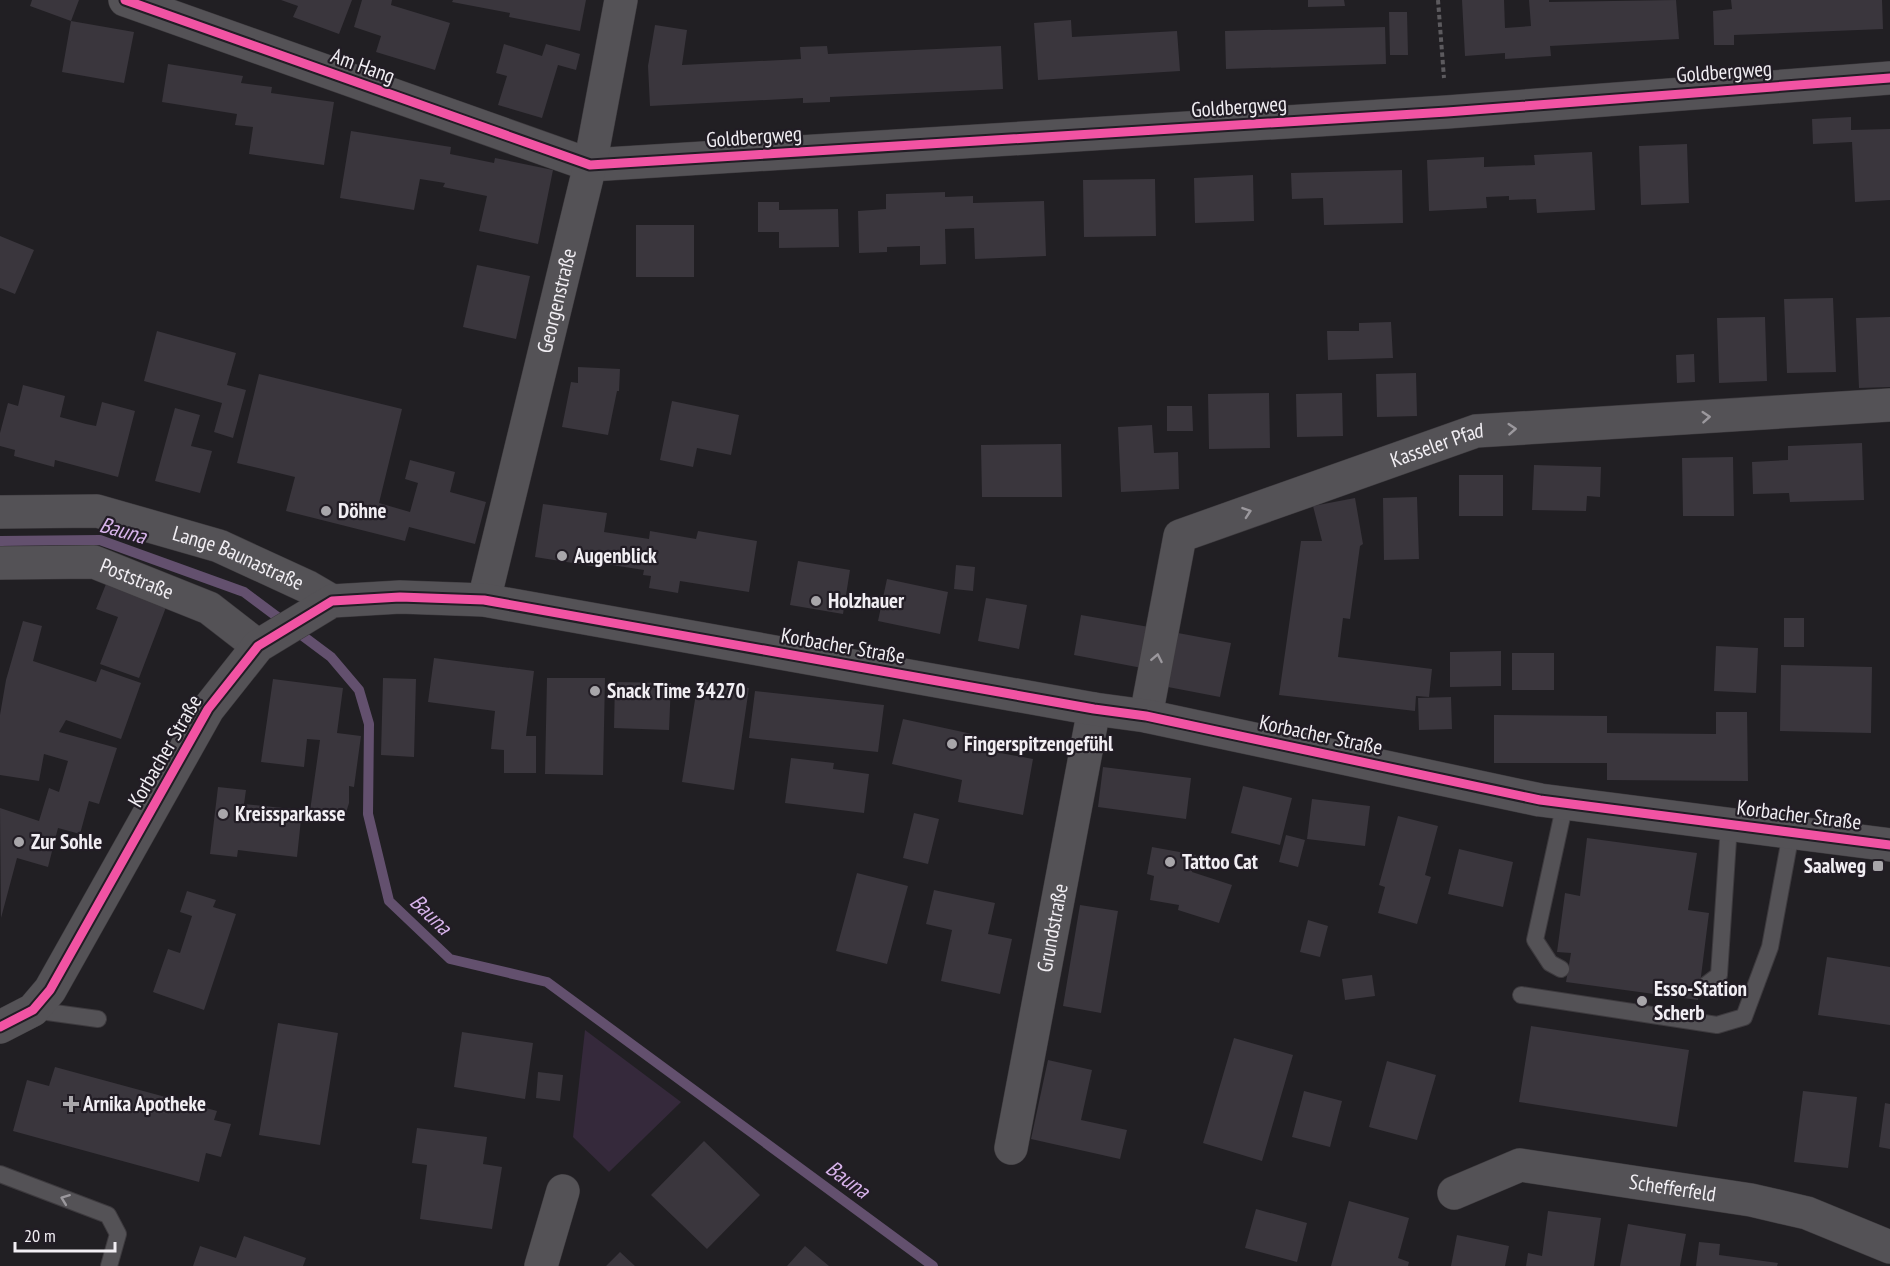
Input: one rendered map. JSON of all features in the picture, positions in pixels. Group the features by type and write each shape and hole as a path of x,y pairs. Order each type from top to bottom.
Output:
{"street":[{"name":"Am Hang","path":"125,0 590,165"},
{"name":"Georgenstraße","path":"484,600 590,165 621,0"},
{"name":"Goldbergweg","path":"590,165 1447,112 1890,78"},
{"name":"Kasseler Pfad","path":"1146,716 1180,536 1476,431 1890,405"},
{"name":"Lange Baunastraße","path":"0,512 97,511 219,546 308,587 332,601"},
{"name":"Poststraße","path":"0,563 94,562 209,609 258,646"},
{"name":"Korbacher Straße","path":"0,1027 33,1010 50,990 208,709 258,646 332,601 400,597 484,600 1094,709 1146,716 1540,800 1890,845"},
{"name":"Grundstraße","path":"1011,1148 1094,709"},
{"name":"Schefferfeld","path":"1454,1193 1520,1165 1751,1200 1807,1213 1890,1247"},
{"path":"542,1266 563,1191"}],"lane":[{"path":"1561,969 1550,963 1535,940 1565,803"},
{"path":"1702,988 1719,975 1729,825"},
{"path":"1521,995 1717,1025 1744,1017 1770,947 1791,833"},
{"path":"33,1010 98,1019"},
{"path":"0,1174 108,1215 118,1234 109,1266"}],"path":[{"path":"1438,0 1447,112"}],"shaded area":[{"path":"585,1030 681,1102 609,1172 573,1137"}],"building":[{"path":"32,0 79,0 71,21 30,6"},
{"path":"281,0 352,0 339,34 293,17 298,6"},
{"path":"362,0 392,0 391,5 450,23 435,70 376,52 381,36 354,27"},
{"path":"453,0 586,0 580,31 509,17 510,13 452,2"},
{"path":"1308,0 1344,0 1345,6 1308,7"},
{"path":"1462,0 1504,0 1505,28 1531,26 1529,0 1549,0 1549,2 1676,0 1679,39 1550,46 1551,56 1505,59 1505,53 1465,56"},
{"path":"1731,0 1882,0 1883,29 1734,35 1734,45 1714,45 1713,11 1732,9"},
{"path":"1389,12 1407,12 1408,55 1390,55"},
{"path":"1071,20 1072,37 1177,31 1180,71 1038,80 1034,23"},
{"path":"71,21 134,32 124,83 62,72"},
{"path":"655,25 687,30 682,65 801,59 800,47 827,46 828,54 1001,46 1003,89 830,97 830,102 803,103 803,98 650,106 648,66"},
{"path":"1385,27 1386,64 1226,69 1225,31"},
{"path":"504,44 542,56 546,44 580,54 576,70 558,65 542,118 498,105 507,76 496,73"},
{"path":"168,64 243,76 241,83 272,87 271,93 334,102 324,165 249,154 253,127 235,125 237,114 162,102"},
{"path":"1851,117 1851,130 1890,129 1890,200 1855,202 1852,142 1813,144 1812,119"},
{"path":"351,131 451,147 450,154 494,163 495,158 553,170 538,244 479,231 487,196 443,187 445,183 420,179 414,210 340,198"},
{"path":"1687,144 1689,203 1641,205 1639,146"},
{"path":"1592,152 1595,210 1537,213 1536,199 1509,200 1509,196 1486,197 1487,208 1429,211 1427,160 1484,157 1484,167 1535,165 1534,155"},
{"path":"1402,170 1403,223 1324,225 1323,198 1292,199 1291,173"},
{"path":"1253,175 1254,221 1195,223 1194,178"},
{"path":"1155,179 1156,236 1084,237 1083,180"},
{"path":"945,192 945,197 973,196 973,203 1044,201 1046,256 975,259 974,228 945,229 946,264 920,265 920,246 887,247 887,252 859,253 858,211 886,209 886,194"},
{"path":"758,202 779,202 779,210 838,209 839,247 779,248 779,232 758,232"},
{"path":"636,225 694,225 694,277 636,277"},
{"path":"0,236 34,250 15,294 0,288"},
{"path":"477,265 530,276 516,339 463,327"},
{"path":"1833,298 1836,372 1787,373 1784,299"},
{"path":"1765,317 1767,381 1719,383 1717,318"},
{"path":"1890,317 1890,387 1859,388 1856,318"},
{"path":"1391,322 1393,358 1328,360 1327,331 1359,331 1359,323"},
{"path":"157,331 236,353 227,385 246,390 233,438 214,432 222,403 144,381"},
{"path":"1694,354 1695,382 1677,383 1676,355"},
{"path":"578,367 620,369 619,391 617,391 608,435 562,427 571,382 578,383"},
{"path":"1416,373 1417,416 1377,417 1376,374"},
{"path":"259,374 402,409 379,503 410,512 418,483 405,479 410,460 455,472 450,492 486,502 475,544 409,527 405,541 286,511 295,477 237,463"},
{"path":"23,385 65,396 60,417 86,424 96,426 102,402 135,411 118,477 55,460 54,467 14,456 15,450 0,446 0,433 8,403 18,406"},
{"path":"1269,393 1270,448 1209,449 1208,394"},
{"path":"1342,393 1343,436 1297,437 1296,394"},
{"path":"672,401 739,415 731,455 697,448 693,467 660,460"},
{"path":"1167,406 1192,406 1193,431 1167,431"},
{"path":"175,408 200,415 191,446 212,451 200,493 155,481"},
{"path":"1152,425 1154,453 1178,452 1179,489 1121,492 1118,427"},
{"path":"1862,443 1864,500 1790,502 1789,493 1753,494 1752,462 1788,460 1788,446"},
{"path":"1061,444 1062,497 982,497 981,445"},
{"path":"1733,457 1734,516 1683,516 1682,458"},
{"path":"1534,465 1601,467 1600,497 1587,496 1586,511 1532,510"},
{"path":"1459,475 1503,475 1503,516 1459,516"},
{"path":"1417,497 1419,559 1384,560 1383,498"},
{"path":"1355,498 1363,544 1360,546 1350,619 1343,618 1338,657 1432,669 1429,697 1416,696 1415,711 1279,695 1301,541 1322,541 1313,506"},
{"path":"543,504 607,513 604,532 649,539 650,531 696,539 698,531 757,541 749,592 680,581 678,593 649,588 651,576 643,575 644,570 599,563 598,567 535,557"},
{"path":"798,561 850,570 843,614 790,605"},
{"path":"956,565 975,567 973,591 954,589"},
{"path":"108,579 168,602 139,678 100,664 118,617 96,609"},
{"path":"887,579 948,592 940,634 878,621"},
{"path":"986,598 1027,605 1019,649 978,641"},
{"path":"1081,615 1149,627 1142,668 1074,655"},
{"path":"1784,618 1804,618 1804,647 1784,647"},
{"path":"23,621 42,626 33,661 96,682 101,669 141,683 121,739 66,720 59,732 117,748 99,804 89,801 80,834 58,828 48,867 17,858 1,918 0,808 39,821 49,788 59,792 68,761 44,754 39,781 0,775 0,715 6,680"},
{"path":"1178,633 1231,643 1220,697 1168,687"},
{"path":"1716,646 1758,648 1756,693 1714,691"},
{"path":"1501,651 1501,686 1450,687 1450,652"},
{"path":"1512,653 1554,653 1554,690 1512,690"},
{"path":"434,658 534,671 526,736 536,736 536,773 504,773 504,750 491,749 495,711 428,702"},
{"path":"1781,665 1872,667 1871,733 1780,731"},
{"path":"383,678 416,679 414,757 381,755"},
{"path":"547,678 605,678 603,775 545,774"},
{"path":"273,679 343,688 337,733 361,736 354,787 349,786 349,803 345,816 310,811 320,740 307,739 304,767 261,762"},
{"path":"698,681 749,688 734,790 682,782"},
{"path":"615,682 671,683 669,730 614,728"},
{"path":"755,691 884,705 878,752 749,738"},
{"path":"1451,697 1452,729 1419,730 1418,698"},
{"path":"1716,712 1747,712 1748,781 1607,780 1607,763 1494,763 1494,715 1607,716 1607,733 1716,734"},
{"path":"903,719 972,734 968,747 1033,759 1023,815 958,802 962,780 892,764"},
{"path":"791,758 834,763 833,769 869,774 864,813 785,803"},
{"path":"1103,767 1191,778 1186,819 1098,807"},
{"path":"1243,786 1292,798 1280,845 1231,833"},
{"path":"218,787 246,790 244,804 302,810 297,857 238,850 237,857 210,854"},
{"path":"1312,799 1370,806 1365,846 1307,839"},
{"path":"914,813 939,819 928,864 903,858"},
{"path":"1398,816 1438,826 1425,875 1431,877 1417,924 1378,913 1385,887 1379,885"},
{"path":"1286,835 1305,840 1298,867 1279,862"},
{"path":"1587,838 1697,853 1688,910 1709,913 1698,1000 1566,982 1571,953 1557,952 1565,893 1580,896"},
{"path":"1152,847 1196,855 1192,872 1232,885 1219,923 1178,910 1179,905 1150,900 1154,876 1147,874"},
{"path":"1459,849 1513,862 1503,907 1448,894"},
{"path":"857,873 908,886 887,964 836,951"},
{"path":"934,890 995,903 988,934 1012,939 1000,994 941,981 952,930 926,924"},
{"path":"187,891 216,900 213,907 236,914 204,1010 153,992 168,949 180,953 192,916 180,912"},
{"path":"1080,905 1118,911 1101,1013 1063,1006"},
{"path":"1308,920 1328,926 1320,957 1300,952"},
{"path":"1827,957 1890,967 1890,1025 1818,1015"},
{"path":"1372,975 1375,996 1345,1000 1342,979"},
{"path":"278,1023 338,1033 320,1145 259,1135"},
{"path":"1531,1026 1689,1050 1677,1127 1519,1102"},
{"path":"462,1032 533,1043 525,1099 454,1087"},
{"path":"1234,1038 1293,1055 1262,1161 1203,1143"},
{"path":"1048,1060 1092,1070 1081,1120 1127,1130 1120,1159 1031,1139"},
{"path":"1387,1061 1436,1075 1417,1140 1369,1127"},
{"path":"55,1067 217,1111 214,1120 231,1124 221,1157 206,1153 199,1182 13,1131 27,1080 49,1086"},
{"path":"538,1072 563,1075 560,1101 536,1098"},
{"path":"1304,1091 1342,1101 1330,1147 1292,1137"},
{"path":"1803,1091 1857,1097 1848,1168 1794,1162"},
{"path":"1885,1103 1890,1104 1890,1149 1879,1147"},
{"path":"417,1128 487,1137 483,1164 502,1167 492,1229 420,1219 427,1165 412,1163"},
{"path":"704,1141 760,1195 707,1249 651,1195"},
{"path":"1349,1201 1409,1218 1398,1258 1409,1262 1408,1266 1331,1266"},
{"path":"1256,1209 1307,1223 1297,1262 1245,1248"},
{"path":"1548,1211 1601,1218 1594,1266 1526,1266 1528,1253 1542,1256"},
{"path":"1628,1224 1686,1234 1680,1266 1620,1266"},
{"path":"1457,1235 1509,1246 1505,1266 1451,1266"},
{"path":"244,1236 306,1258 303,1266 193,1266 200,1246 236,1258"},
{"path":"1699,1242 1720,1244 1719,1255 1778,1263 1777,1266 1696,1266"},
{"path":"805,1246 829,1266 787,1266"},
{"path":"620,1252 635,1266 606,1266"}],"waterway":[{"name":"Bauna","path":"0,541 100,540 244,592 331,657 359,690 369,724 368,814 389,901 450,959 547,982 933,1266"}],"cycle path":[{"path":"125,0 590,165 1447,112 1890,78"},
{"path":"0,1027 33,1010 50,990 208,709 258,646 332,601 400,597 484,600 1094,709 1146,716 1540,800 1890,845"}],"place":[{"name":"Döhne","path":"326,511"},
{"name":"Augenblick","path":"562,556"},
{"name":"Holzhauer","path":"816,601"},
{"name":"Snack Time 34270","path":"595,691"},
{"name":"Fingerspitzengefühl","path":"952,744"},
{"name":"Kreissparkasse","path":"223,814"},
{"name":"Zur Sohle","path":"19,842"},
{"name":"Tattoo Cat","path":"1170,862"},
{"name":"Saalweg","path":"1878,866"},
{"name":"Esso-Station Scherb","path":"1642,1001"},
{"name":"Arnika Apotheke","path":"71,1104"}]}
